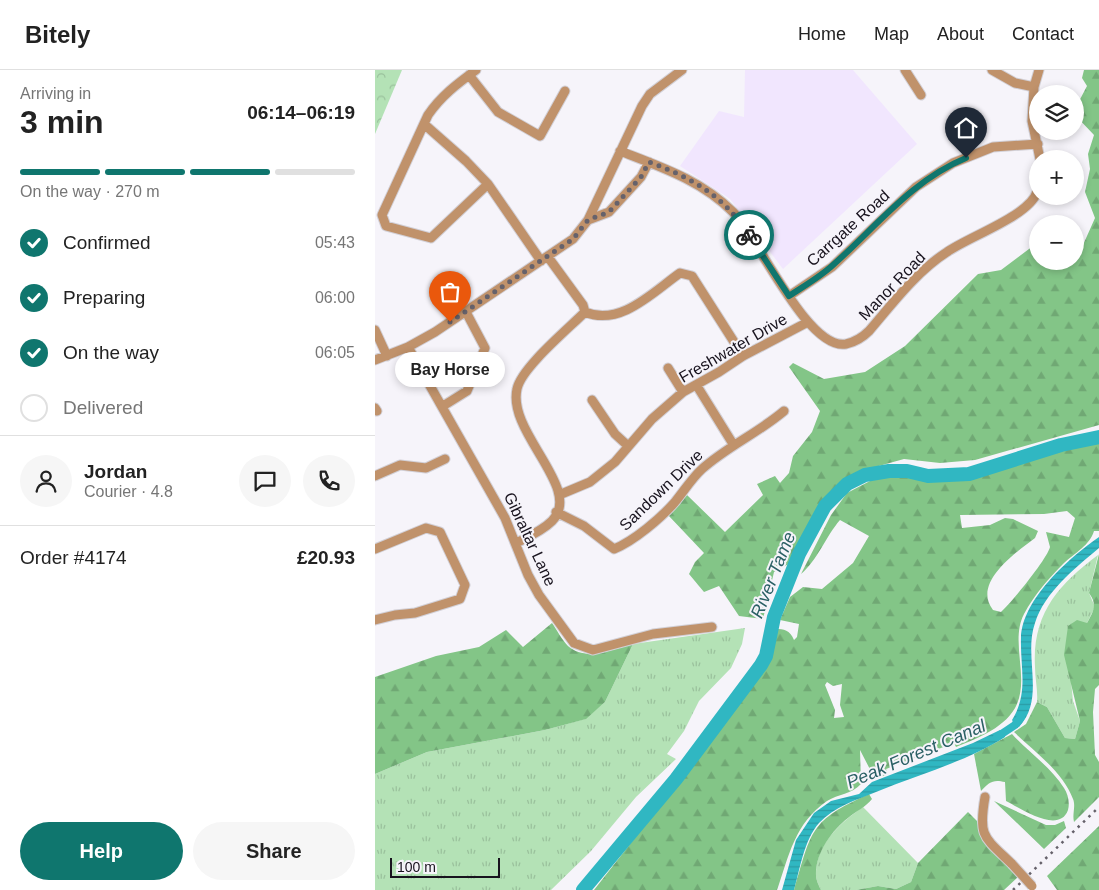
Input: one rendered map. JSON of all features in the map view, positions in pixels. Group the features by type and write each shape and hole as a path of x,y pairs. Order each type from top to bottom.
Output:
{"street":[{"path":"375,360 409,347 465,312 573,239 588,220 620,151 650,94 681,70"},
{"path":"905,70 921,96"},
{"path":"991,70 1015,82 1029,86"},
{"path":"1035,85 1039,70"},
{"path":"489,184 431,238 386,226 382,215 424,124 438,100 472,72 498,112 540,136 565,90"},
{"path":"424,124 489,184 545,259 583,305 585,312 596,317 608,316 630,309 680,273 692,276 743,356"},
{"path":"1036,140 1038,150"},
{"name":"Carrgate Road","path":"789,296 832,267 915,187 953,163 993,147 1037,144"},
{"name":"Manor Road","path":"620,151 688,178 715,196 735,214 808,322 823,338 837,343 845,344 862,337 912,281 946,252 1020,213 1029,205"},
{"path":"588,220 609,212 641,177 649,162"},
{"path":"443,406 467,392 485,348 465,312"},
{"path":"516,543 541,530 553,520 560,503 558,487 521,424 516,408 517,389 523,374 585,312"},
{"name":"Freshwater Drive","path":"559,495 590,482 615,462 651,419 683,392 697,386 743,356 808,322"},
{"path":"375,330 387,356"},
{"name":"Gibraltar Lane","path":"409,347 505,518 528,575 539,595 573,643 593,650 653,634 713,627"},
{"path":"668,368 683,392"},
{"path":"697,386 733,444"},
{"path":"592,400 615,434 627,446"},
{"name":"Sandown Drive","path":"556,512 584,526 614,549 627,544 673,504 701,470 733,444 764,428 784,410"},
{"path":"375,476 400,465 426,468 445,459"},
{"path":"375,549 426,528 440,532 465,585 460,599 415,613 375,620"},
{"path":"985,797 980,822 983,833 1034,888"}],"shaded area":[{"path":"745,70 853,70 917,144 783,269 730,199 680,166 719,111 744,117"}],"green space":[{"path":"375,70 402,70 375,134"},
{"path":"1084,70 1099,70 1099,425 975,460 940,463 904,459 857,472 858,478 837,493 825,506 796,560 774,572 763,619 739,616 719,586 704,592 689,574 695,562 704,553 668,515 687,495 725,532 763,495 757,484 775,476 780,483 789,473 793,456 812,432 820,411 789,367 793,363 824,379 865,372 905,346 978,274 1001,270 1029,249 1029,270 1084,270 1084,243 1095,218 1085,192 1090,169 1088,154 1094,135 1084,124 1084,92 1087,86 1082,78"},
{"path":"1099,437 1099,531 1094,531 1086,545 1053,575 1037,593 1024,614 1020,624 1019,636 1020,693 1017,704 1006,719 991,731 973,740 956,747 954,743 886,769 888,774 875,779 860,750 861,784 853,790 827,801 807,819 794,841 777,890 594,890 711,741 707,739 766,656 771,629 787,631 794,640 797,637 799,624 780,620 790,597 803,587 822,589 853,563 869,536 840,520 807,569 801,574 831,515 847,493 870,481 865,475 889,471 907,471 928,476 969,474 1061,445","holes":["1067,511 1075,518 1069,537 1046,532 1050,547 1043,561 1001,612 993,610 988,600 988,589 992,579 1007,560 1035,538 1038,531 1013,519 1005,518 990,525 962,528 960,515 1044,514","827,682 833,686 842,684 840,705 844,717 834,718 835,710 825,685"]},
{"path":"1099,554 1099,685 1095,689 1093,712 1095,755 1099,762 1099,797 1074,822 1074,802 1062,780 1047,762 1014,732 1026,724 1037,702 1047,707 1065,738 1075,739 1080,721 1064,655 1068,626 1077,620 1087,623 1093,612 1094,605 1089,593"},
{"path":"1098,555 1089,593 1095,607 1087,623 1071,681 1073,701 1080,721 1075,739 1065,738 1047,707 1037,702 1035,648 1038,631 1050,602 1071,578"},
{"path":"552,623 568,646 575,651 591,654 600,653 633,644 605,702 586,719 545,730 427,752 375,774 375,677 436,656 479,647 506,630 523,647"},
{"path":"745,628 742,644 731,668 699,701 684,731 667,754 676,759 636,797 591,851 551,890 375,890 375,774 427,752 545,730 585,719 605,702 633,644"},
{"path":"1012,734 1053,773 1064,788 1069,804 1068,810 1063,817 1056,820 1039,818 1006,801 1005,782 991,782 981,791 974,754"},
{"path":"869,794 872,799 836,829 821,851 816,867 816,875 821,890 794,890 805,853 816,830 824,820 835,812"},
{"path":"994,801 1046,825 1055,825 1064,821 1066,828 1044,849"},
{"path":"863,807 918,863 911,882 896,889 878,886 856,890 821,890 816,877 817,864 825,844 838,827"},
{"path":"968,812 977,821 981,835 1018,877 1004,890 856,890 878,886 896,889 911,882 918,863"},
{"path":"1099,826 1099,890 1057,890 1047,876"}],"water":[{"path":"1099,537 1099,548 1053,591 1035,623 1031,650 1033,690 1031,703 1027,716 1019,727 1012,720 1017,710 1022,690 1021,638 1023,623 1038,594 1049,580 1087,545"},
{"path":"1000,730 1005,733 1005,737 974,754 853,801 825,817 810,838 803,855 794,890 782,890 796,840 814,813 831,801 859,794 872,782 973,743"}],"waterway":[{"name":"River Tame","path":"583,890 676,779 761,665 766,656 774,617 799,554 825,506 847,484 865,475 889,471 907,471 928,476 969,474 1061,445 1099,437"},
{"name":"Peak Forest Canal","path":"997,737 1015,725 1021,717"}],"railway":[{"path":"1013,890 1099,807"}],"way so far":[{"path":"450,322 573,239 588,220 609,212 641,177 649,162 688,178 715,196 735,214 749,235"}],"place":[{"name":"Bay Horse","path":"450,322"}],"route":[{"path":"749,235 789,296 832,267 915,187 953,163 966,158"}]}
